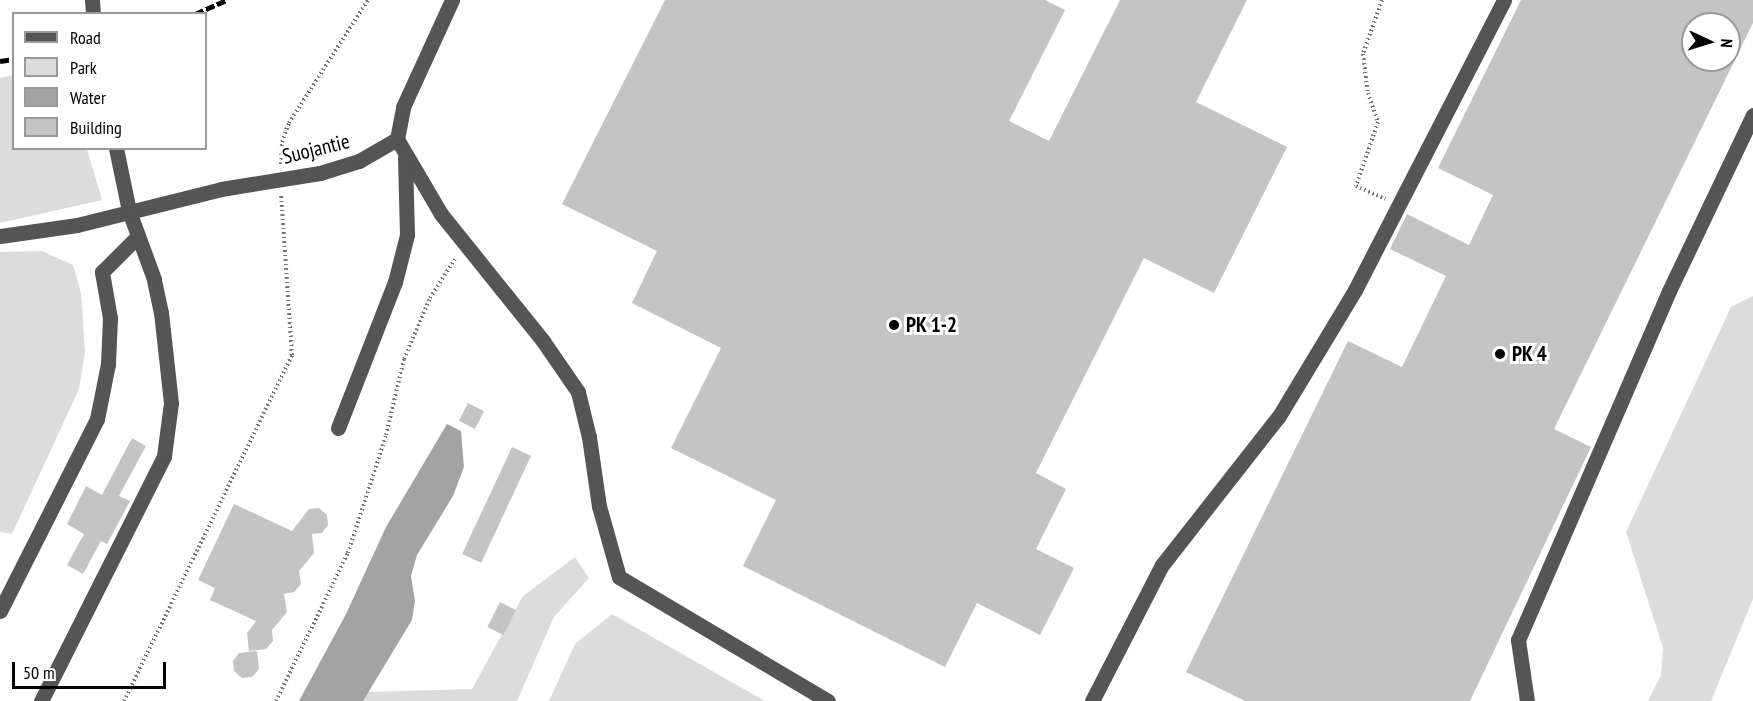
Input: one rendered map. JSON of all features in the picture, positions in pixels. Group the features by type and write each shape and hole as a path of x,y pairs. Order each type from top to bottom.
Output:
{"lane":[{"path":"338,428 395,282 407,235 401,146 403,106 452,0"},
{"path":"1092,701 1162,565 1280,416 1355,290 1504,0"},
{"path":"1527,701 1518,640 1669,291 1753,115"},
{"name":"Suojantie","path":"0,236 77,225 221,189 280,180 358,161 401,146"},
{"path":"401,146 441,214 543,341 578,392 589,437 599,506 620,577 828,701"},
{"path":"41,701 164,456 171,404 161,313 129,211 116,150"},
{"path":"0,611 97,419 109,352 110,318 102,272 138,236"}],"path":[{"path":"124,701 292,355 280,180 282,142 290,123 368,0"},
{"path":"1382,0 1363,54 1368,93 1378,122 1356,186 1399,206"},
{"path":"276,701 348,553 386,435 404,359 430,298 466,247"}],"green space":[{"path":"12,75 12,150 87,150 102,200 0,223 0,78"},
{"path":"42,251 73,265 81,293 85,352 79,389 12,534 0,532 0,252"},
{"path":"1753,296 1753,599 1711,701 1648,701 1661,675 1663,648 1626,532 1731,307"},
{"path":"575,557 589,578 554,617 517,701 363,701 368,692 472,689 523,596"},
{"path":"612,614 765,701 549,701 575,644"}],"water":[{"path":"447,424 461,431 464,467 453,496 417,555 411,576 415,601 412,620 363,701 299,701 346,614 386,527"}],"building":[{"name":"PK 1-2","path":"665,0 1045,0 1065,10 1009,121 1049,141 1120,0 1247,0 1196,102 1287,147 1214,293 1144,258 1036,473 1066,489 1036,549 1074,568 1040,635 977,603 945,667 743,566 776,500 671,448 721,348 632,303 657,251 562,204"},
{"name":"PK 4","path":"1521,0 1753,0 1753,23 1741,47 1741,12 1681,12 1681,72 1729,72 1554,429 1591,447 1470,701 1245,701 1186,672 1348,341 1402,367 1446,276 1390,249 1407,214 1469,245 1493,195 1438,168"},
{"path":"468,403 484,411 475,429 459,421"},
{"path":"132,438 146,446 119,496 130,501 107,544 101,541 83,574 67,565 84,534 67,524 86,486 102,495"},
{"path":"512,447 531,456 481,563 462,554"},
{"path":"234,504 292,531 309,509 319,508 327,515 328,525 322,533 312,534 314,553 299,571 301,584 294,592 284,594 287,612 272,630 273,641 266,649 249,651 247,633 256,621 210,600 215,588 198,580"},
{"path":"500,602 516,610 503,635 487,627"},
{"path":"257,651 259,669 252,677 242,678 234,671 233,661 239,653"}],"railway":[{"path":"200,12 227,0"},
{"path":"0,61 12,59"}],"place":[{"name":"PK 1-2","path":"894,325"},
{"name":"PK 4","path":"1500,354"}]}
